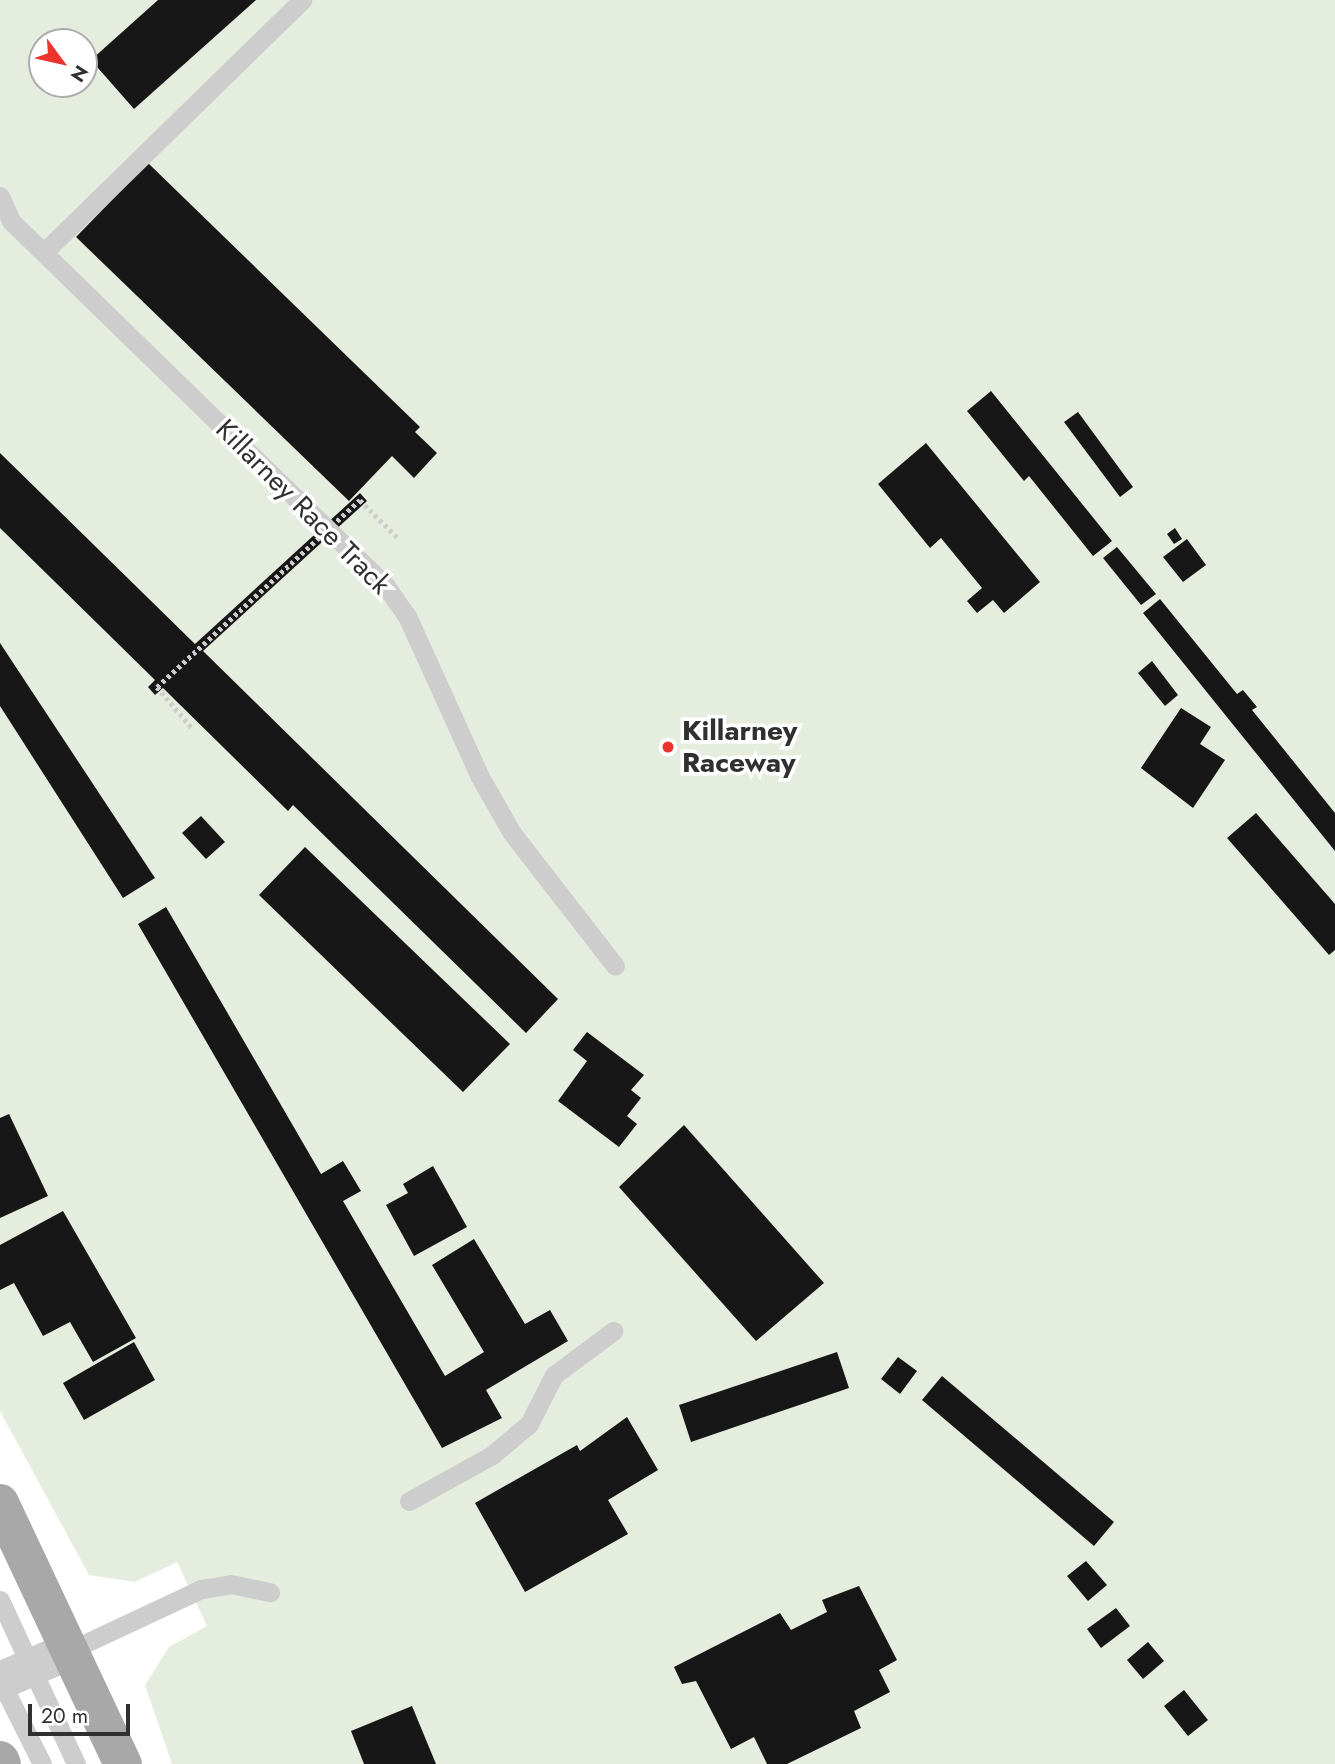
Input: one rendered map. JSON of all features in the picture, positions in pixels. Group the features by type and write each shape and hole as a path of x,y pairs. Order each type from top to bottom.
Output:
{"main road":[{"path":"0,1503 123,1764"}],"street":[{"path":"8,1677 71,1650"}],"lane":[{"path":"44,252 302,0"},
{"name":"Killarney Race Track","path":"0,196 11,221 385,585 407,616 480,777 512,833 615,966"},
{"path":"409,1501 503,1447 529,1424 554,1375 613,1331"},
{"path":"71,1650 201,1589 231,1584 270,1592"},
{"path":"0,1600 8,1677 42,1764"},
{"path":"8,1677 76,1764"}],"path":[{"path":"191,728 157,687 360,500 399,539"}],"green space":[{"name":"Killarney Raceway","path":"0,0 1335,0 1335,1764 172,1764 145,1685 169,1647 207,1626 177,1562 135,1582 89,1575 0,1411"}],"building":[{"path":"158,0 256,0 134,109 98,68 98,54"},
{"path":"148,163 420,427 415,432 437,453 414,478 392,456 349,501 76,237"},
{"path":"991,391 1112,541 1093,556 1029,476 1024,481 967,411"},
{"path":"1078,412 1133,487 1120,497 1064,422"},
{"path":"926,443 1040,582 1004,613 993,600 977,613 967,601 982,588 941,538 930,548 878,484"},
{"path":"0,453 195,644 360,493 367,501 203,651 558,999 526,1033 293,805 288,811 163,688 155,695 148,687 155,680 0,528"},
{"path":"1175,528 1182,539 1174,544 1167,534"},
{"path":"1187,539 1206,565 1183,582 1163,557"},
{"path":"1117,547 1156,594 1141,605 1103,558"},
{"path":"1160,599 1237,694 1243,690 1257,707 1252,710 1335,813 1335,851 1143,613"},
{"path":"0,643 155,878 123,898 0,706"},
{"path":"1152,661 1178,695 1165,706 1138,673"},
{"path":"1181,708 1211,727 1200,744 1225,760 1193,808 1141,768"},
{"path":"1256,813 1335,904 1335,950 1329,955 1227,838"},
{"path":"201,816 225,842 206,859 182,833"},
{"path":"305,847 510,1044 463,1092 259,895"},
{"path":"166,907 321,1174 343,1161 361,1191 343,1201 445,1376 484,1352 432,1265 474,1239 525,1324 550,1310 568,1341 486,1390 502,1418 442,1448 138,924"},
{"path":"587,1032 644,1075 631,1090 641,1098 627,1116 637,1124 619,1147 558,1101 587,1061 573,1050"},
{"path":"9,1114 48,1196 0,1218 0,1118"},
{"path":"684,1125 824,1283 756,1341 619,1187"},
{"path":"433,1166 467,1227 414,1256 386,1205 408,1193 403,1184"},
{"path":"63,1211 136,1338 93,1362 70,1322 43,1336 14,1283 0,1290 0,1245"},
{"path":"134,1342 155,1380 84,1420 63,1383"},
{"path":"837,1352 849,1388 691,1442 679,1405"},
{"path":"898,1357 917,1371 900,1394 881,1379"},
{"path":"942,1376 1114,1522 1094,1546 922,1400"},
{"path":"627,1417 658,1470 608,1500 628,1534 525,1592 475,1503 577,1445 580,1451"},
{"path":"1086,1561 1107,1585 1088,1601 1067,1576"},
{"path":"859,1586 897,1660 879,1670 890,1692 854,1711 861,1728 787,1764 767,1764 754,1737 731,1749 696,1681 682,1684 674,1667 780,1613 791,1630 827,1612 822,1600"},
{"path":"1116,1608 1130,1626 1101,1648 1087,1629"},
{"path":"1148,1642 1164,1661 1143,1679 1127,1660"},
{"path":"1184,1690 1208,1720 1188,1736 1164,1706"},
{"path":"412,1706 436,1764 364,1764 351,1731"}],"place":[{"name":"Killarney Raceway","path":"668,747"}]}
